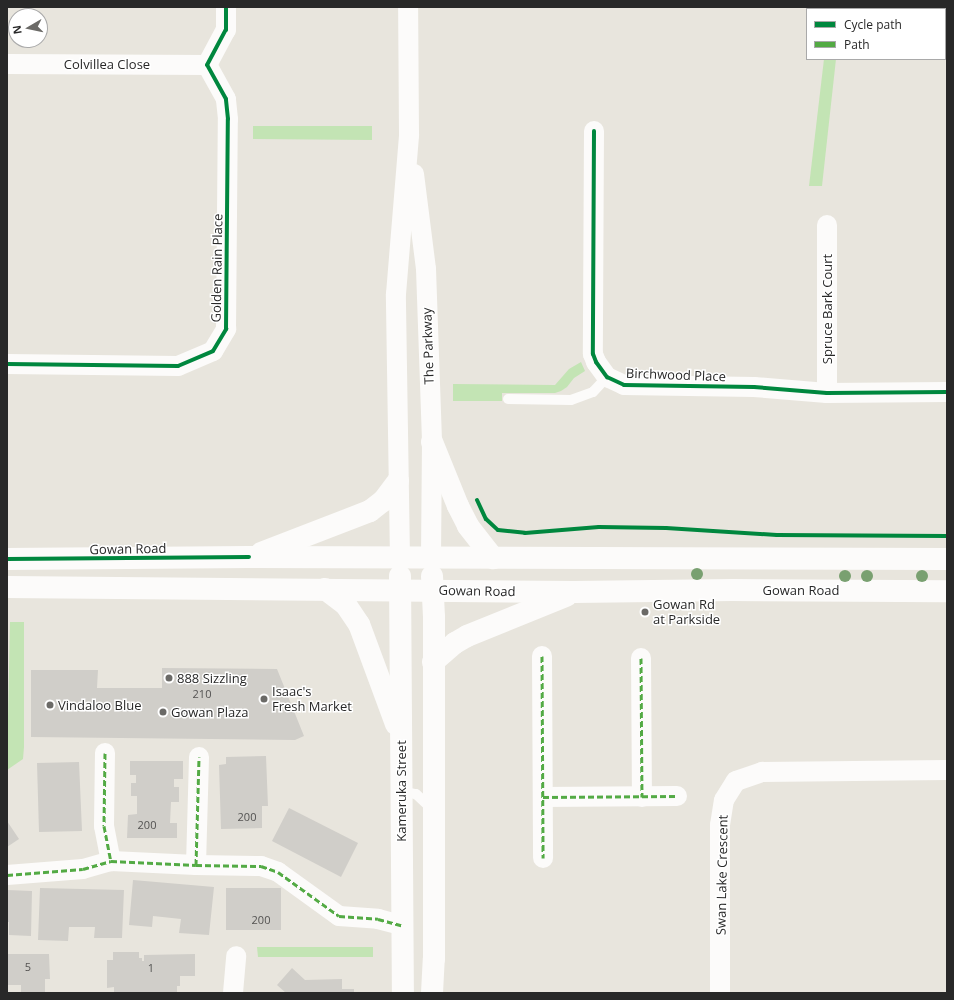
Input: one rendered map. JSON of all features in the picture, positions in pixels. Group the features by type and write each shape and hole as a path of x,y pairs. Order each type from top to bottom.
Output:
{"main road":[{"path":"432,442 465,520 493,558"},
{"path":"249,558 370,510 383,501 398,481"},
{"name":"Kameruka Street","path":"400,558 400,791 403,993"},
{"name":"Gowan Road","path":"7,559 947,559"},
{"path":"431,559 433,590 434,926 432,993"},
{"name":"Gowan Road","path":"7,587 574,592 732,590 947,591"},
{"path":"325,589 346,605 359,624 401,738"},
{"path":"433,662 455,643 467,636 574,592"},
{"path":"401,925 434,926"}],"street":[{"path":"207,65 226,30 226,7"},
{"name":"The Parkway","path":"400,558 396,294 409,135 408,7"},
{"name":"Colvillea Close","path":"7,64 207,65"},
{"name":"Golden Rain Place","path":"7,364 178,366 213,350 226,329 228,119 226,99 207,65"},
{"name":"Birchwood Place","path":"594,131 593,354 596,362 607,377 624,385 754,387 827,392 947,392"},
{"name":"The Parkway","path":"409,135 426,270 432,442 431,559"},
{"name":"Spruce Bark Court","path":"827,225 827,392"},
{"path":"542,656 543,858"},
{"path":"641,658 642,796"},
{"path":"105,753 104,826 111,861"},
{"path":"196,865 199,756"},
{"name":"Swan Lake Crescent","path":"720,993 720,825 724,800 736,781 762,772 947,770"},
{"path":"543,797 677,796"},
{"path":"7,875 83,869 111,861 261,866 278,872 339,916 378,919 401,925"},
{"path":"234,993 236,956"}],"lane":[{"path":"508,399 571,400 593,392 607,377"},
{"path":"400,791 416,794 433,811"}],"green space":[{"path":"824,60 836,60 822,186 809,186"},
{"path":"253,126 372,126 372,140 253,139"},
{"path":"581,362 585,371 574,378 567,387 555,393 502,393 502,401 453,401 453,384 555,385 569,369"},
{"path":"10,622 24,622 24,747 23,759 7,770"},
{"path":"257,947 373,947 373,957 258,957"}],"building":[{"name":"Gowan Plaza","path":"162,668 277,669 304,736 295,740 31,737 31,670 98,670 97,688 162,688"},
{"path":"266,756 268,806 262,806 262,828 221,829 219,765 226,764 226,757"},
{"path":"130,761 183,761 183,779 174,779 174,787 179,787 179,802 171,802 170,823 177,823 177,838 127,838 128,815 137,814 137,796 131,796 131,783 136,783 136,775 130,775"},
{"path":"79,762 82,831 39,832 37,763"},
{"path":"289,808 358,843 341,877 272,841"},
{"path":"7,821 19,839 7,847"},
{"path":"133,880 214,887 209,935 179,933 181,919 153,916 152,927 129,925"},
{"path":"40,888 124,890 122,938 94,938 95,927 69,927 68,941 38,940"},
{"path":"226,888 281,888 281,930 226,930"},
{"path":"7,890 32,891 31,936 9,935 9,922 7,922"},
{"path":"113,952 139,952 139,958 142,958 142,961 144,961 144,955 195,954 195,976 180,976 180,986 177,986 177,993 114,993 114,987 107,988 107,960 113,960"},
{"path":"7,954 49,954 50,979 45,979 45,993 21,993 21,985 7,985"},
{"path":"292,968 305,980 342,979 342,989 354,989 354,993 286,993 277,985"}],"marked path":[{"path":"542,656 543,858"},
{"path":"641,658 642,797"},
{"path":"105,753 104,826 111,861"},
{"path":"196,865 199,757"},
{"path":"543,797 677,796"},
{"path":"7,875 83,869 111,861 261,866 278,872 339,916 378,919 401,925"}],"cycle path":[{"path":"7,364 178,366 213,351 226,329 228,119 226,99 207,65 226,30 226,7"},
{"path":"594,131 593,354 596,362 607,377 624,385 754,387 827,393 947,392"},
{"path":"477,500 486,519 498,530 525,533 599,527 666,528 777,535 947,536"},
{"path":"7,559 249,557"}],"place":[{"name":"Gowan Rd at Parkside","path":"645,612"},
{"name":"888 Sizzling","path":"169,678"},
{"name":"Isaac's Fresh Market","path":"264,699"},
{"name":"Vindaloo Blue","path":"50,705"},
{"name":"Gowan Plaza","path":"163,712"}]}
